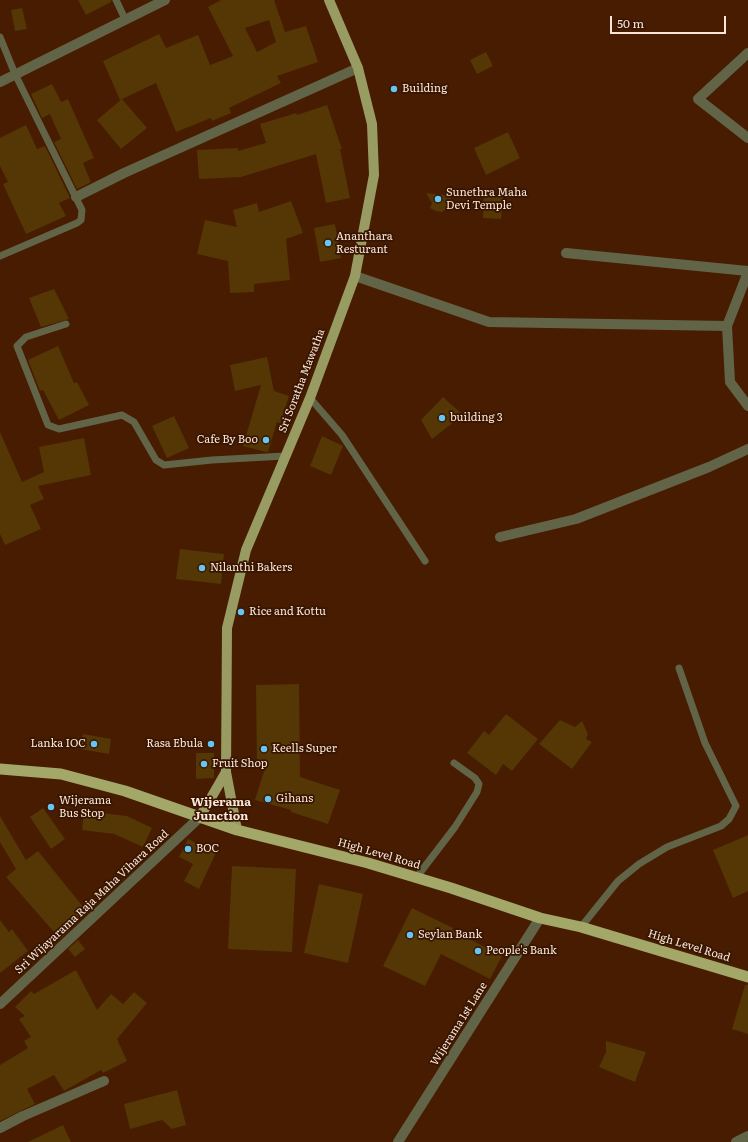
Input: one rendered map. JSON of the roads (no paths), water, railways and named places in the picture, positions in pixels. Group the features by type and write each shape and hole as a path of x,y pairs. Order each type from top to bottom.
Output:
{"highway":[{"name":"High Level Road","path":"0,769 60,774 126,790 237,830 368,863 451,888 540,918 581,927 748,977"}],"main road":[{"name":"Sri Soratha Mawatha","path":"237,830 226,772 227,628 246,550 310,398 355,276 374,175 372,124 358,68 329,0"},
{"name":"Sri Soratha Mawatha","path":"200,817 226,772"}],"street":[{"path":"0,82 165,0"},
{"path":"748,53 698,98 748,138"},
{"path":"76,196 358,68"},
{"path":"566,253 748,271 727,326 730,382 748,406"},
{"path":"355,276 489,322 727,326"},
{"path":"500,537 576,519 716,464 748,449"},
{"name":"Sri Wijayarama Raja Maha Vihara Road","path":"0,1004 200,817"},
{"name":"Wijerama 1st Lane","path":"398,1142 540,918"},
{"path":"0,1128 23,1116 104,1081"},
{"path":"736,1142 748,1136"}],"lane":[{"path":"116,0 125,19"},
{"path":"0,37 15,74 82,210 81,220 77,223 0,256"},
{"path":"66,324 26,337 17,346 48,425 59,429 122,415 134,422 156,460 164,465 212,460 285,456"},
{"path":"310,398 342,435 425,561"},
{"path":"581,927 618,881 639,864 667,847 721,826 729,819 736,806 706,743 679,668"},
{"path":"416,878 455,827 477,792 479,784 475,778 454,763"}],"place":[{"name":"Building","path":"394,89"},
{"name":"Sunethra Maha Devi Temple","path":"438,199"},
{"name":"Ananthara Resturant","path":"328,243"},
{"name":"building 3","path":"442,418"},
{"name":"Cafe By Boo","path":"266,440"},
{"name":"Nilanthi Bakers","path":"202,568"},
{"name":"Rice and Kottu","path":"241,612"},
{"name":"Lanka IOC","path":"94,744"},
{"name":"Rasa Ebula","path":"211,744"},
{"name":"Keells Super","path":"264,749"},
{"name":"Fruit Shop","path":"204,764"},
{"name":"Gihans","path":"268,799"},
{"name":"Wijerama Bus Stop","path":"51,807"},
{"name":"BOC","path":"188,849"},
{"name":"Seylan Bank","path":"410,935"},
{"name":"People's Bank","path":"478,951"}],"district":[{"name":"Wijerama Junction","path":"221,809"}]}
